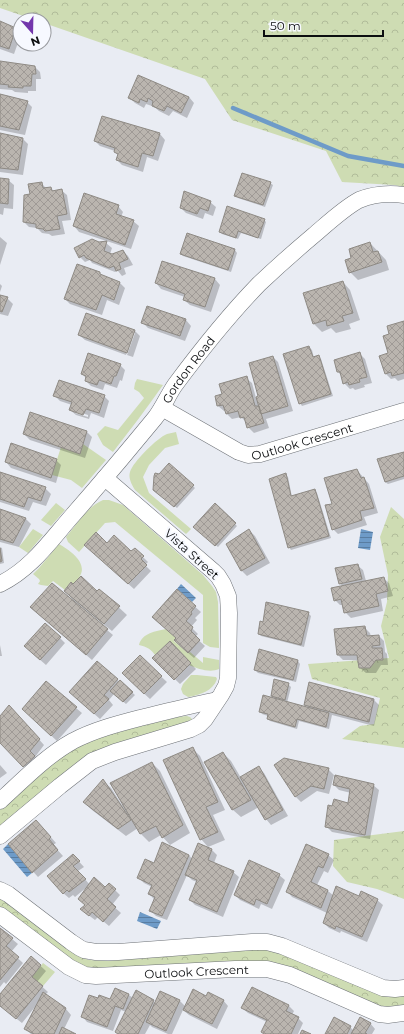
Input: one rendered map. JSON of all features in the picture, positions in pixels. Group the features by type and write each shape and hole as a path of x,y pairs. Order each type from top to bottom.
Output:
{"street":[{"name":"Gordon Road","path":"0,584 17,574 31,563 105,478 148,427 162,408 175,385 222,326 259,285 328,223 355,203 370,196 376,195 404,195"},
{"name":"Outlook Crescent","path":"162,408 239,452 252,455 260,454 404,411"},
{"name":"Vista Street","path":"0,836 54,790 88,764 115,752 191,730 196,727 202,722 226,686 228,675 228,596 225,587 213,571 105,478"},
{"path":"0,801 45,761 81,737 101,729 187,706 217,700"},
{"name":"Outlook Crescent","path":"0,890 8,894 71,942 84,950 96,952 118,952 267,942 289,948 383,988 404,988"},
{"name":"Outlook Crescent","path":"0,915 69,967 85,975 102,976 262,968 290,975 379,1014 391,1015 404,1013"}],"green space":[{"path":"0,0 404,0 404,187 342,182 326,151 232,120 205,79 52,26 52,12 12,12 0,8"},
{"path":"137,379 163,385 113,452 103,445 97,434 105,426 118,430 144,398 134,389"},
{"path":"176,432 179,444 165,448 149,465 143,477 149,493 191,529 186,534 135,490 130,477 130,472 136,462 152,445 163,436"},
{"path":"83,444 106,460 82,488 71,480 52,475 61,447"},
{"path":"103,500 109,500 123,505 203,575 212,586 216,592 218,602 219,648 210,647 203,643 203,595 115,522 105,523 79,552 68,542 66,537 83,516 97,503"},
{"path":"56,503 65,510 51,526 41,520"},
{"path":"391,507 404,519 404,748 342,739 360,726 374,724 380,698 312,679 308,664 389,658 381,626 387,602 388,575 380,537"},
{"path":"33,529 43,535 28,553 19,547"},
{"path":"59,544 76,557 82,566 82,571 79,577 73,584 71,582 65,590 53,581 48,586 38,584 40,581 39,579 33,574"},
{"path":"166,629 176,638 174,641 203,663 203,657 219,660 219,669 208,671 189,665 191,663 170,641 155,655 148,648 139,645 146,635"},
{"path":"191,675 216,677 217,679 212,687 201,694 188,697 183,694 181,689 183,684"},
{"path":"187,716 193,720 118,745 0,828 0,810 70,751 93,738 177,717"},
{"path":"404,831 404,899 377,889 347,882 333,866 334,840"},
{"path":"0,898 83,958 89,960 108,961 266,948 404,995 404,1007 383,1008 311,978 85,969 0,909"},
{"path":"43,963 55,972 43,986 32,977"}],"water":[{"path":"361,529 373,532 370,550 358,548"},
{"path":"181,584 196,598 192,602 177,589"},
{"path":"8,844 32,873 27,877 3,849"},
{"path":"140,912 161,921 157,929 137,921"}],"building":[{"path":"0,21 12,26 12,40 9,49 0,46"},
{"path":"0,61 35,66 36,74 32,74 31,86 23,86 23,88 8,87 9,85 0,84"},
{"path":"138,75 189,97 181,113 167,106 164,111 152,106 153,101 148,98 147,102 140,99 139,103 128,98"},
{"path":"0,94 28,101 19,130 0,126"},
{"path":"102,116 160,133 153,156 142,153 138,167 116,160 118,154 114,152 115,148 94,141"},
{"path":"0,133 23,138 18,170 0,168"},
{"path":"242,173 271,182 263,205 234,196"},
{"path":"0,178 9,179 8,204 0,203"},
{"path":"42,182 43,188 51,187 52,191 62,189 67,214 57,216 60,229 45,231 43,229 36,228 36,224 23,222 24,195 30,194 28,184"},
{"path":"184,191 211,201 208,211 200,208 197,214 180,208"},
{"path":"84,193 119,205 116,214 134,220 125,245 73,226"},
{"path":"227,206 265,219 258,238 238,231 236,238 219,232"},
{"path":"187,233 235,249 228,270 180,254"},
{"path":"92,239 99,242 107,241 104,251 112,254 123,250 128,259 119,263 121,269 116,271 114,266 109,268 86,258 84,255 79,258 74,248"},
{"path":"370,242 373,252 378,251 382,262 349,273 345,260 351,258 349,249"},
{"path":"162,261 215,278 205,307 183,300 185,294 155,283"},
{"path":"77,264 100,272 100,274 120,282 114,300 102,295 96,310 64,299"},
{"path":"343,281 353,313 342,316 344,321 327,326 326,320 313,324 303,293"},
{"path":"0,295 8,297 2,312 0,311"},
{"path":"147,306 186,319 180,336 141,323"},
{"path":"86,313 135,330 127,353 78,335"},
{"path":"404,321 404,373 392,376 391,372 385,374 379,356 388,353 383,336 389,334 387,326"},
{"path":"309,346 313,357 319,355 331,394 299,404 283,354"},
{"path":"360,352 367,377 359,379 360,382 349,385 348,382 343,384 340,372 337,372 334,360"},
{"path":"88,353 121,364 111,384 99,380 97,385 85,381 86,376 81,374"},
{"path":"273,356 288,406 261,414 256,397 258,396 249,363"},
{"path":"247,376 255,406 259,406 264,423 247,428 244,417 240,418 238,411 226,414 223,405 217,406 215,396 222,394 219,384"},
{"path":"59,380 105,395 99,413 86,409 83,415 69,410 72,402 53,396"},
{"path":"30,412 87,431 80,454 23,434"},
{"path":"11,443 57,459 51,478 5,462"},
{"path":"404,452 404,476 385,482 377,459"},
{"path":"169,463 194,485 174,507 153,490 155,473 159,474"},
{"path":"357,469 361,478 364,477 374,508 360,511 362,520 332,530 325,505 332,504 324,478"},
{"path":"0,472 46,487 41,501 28,497 24,507 0,499"},
{"path":"286,473 291,496 315,489 329,536 288,548 269,479"},
{"path":"215,503 236,523 215,546 193,527"},
{"path":"0,509 26,518 13,543 0,539"},
{"path":"249,529 265,558 241,571 226,544"},
{"path":"96,532 107,543 114,535 131,551 135,548 144,556 141,559 147,565 128,584 84,545"},
{"path":"0,548 2,561 0,562"},
{"path":"358,564 362,579 339,584 335,568"},
{"path":"81,576 97,591 99,589 120,606 104,624 64,591 71,582 73,584"},
{"path":"384,577 388,591 376,594 379,606 344,613 341,599 334,601 331,588"},
{"path":"52,583 108,629 86,655 30,607"},
{"path":"177,589 196,606 186,621 193,627 191,631 200,640 188,653 174,640 176,638 152,617"},
{"path":"266,602 309,612 301,645 258,634 260,621 263,622"},
{"path":"45,623 61,637 40,660 24,646"},
{"path":"365,626 367,636 379,635 380,645 372,646 372,648 382,648 383,660 376,660 370,668 359,668 357,655 337,655 334,629"},
{"path":"170,641 191,663 174,680 152,658"},
{"path":"259,649 298,660 293,680 254,670"},
{"path":"140,655 162,676 144,694 122,673"},
{"path":"97,661 118,679 104,695 109,699 94,714 69,692"},
{"path":"274,679 289,683 285,700 271,696"},
{"path":"120,680 133,692 123,702 110,691"},
{"path":"46,681 77,707 51,736 22,709"},
{"path":"309,682 374,699 369,722 304,705"},
{"path":"263,695 329,713 326,727 297,719 295,727 267,719 268,714 259,712"},
{"path":"9,705 40,739 30,751 35,756 23,767 0,743 0,716"},
{"path":"193,747 218,802 206,807 218,832 200,840 163,760"},
{"path":"223,752 251,800 232,810 204,762"},
{"path":"284,758 329,768 324,789 311,786 295,797 274,765"},
{"path":"152,762 183,825 162,838 156,826 140,834 110,783"},
{"path":"259,766 283,810 265,820 240,777"},
{"path":"335,775 374,784 365,835 325,827 328,805 332,806 334,799 348,803 350,789 333,785"},
{"path":"103,779 131,820 118,829 83,802"},
{"path":"36,820 51,837 49,839 58,850 32,873 8,844"},
{"path":"162,842 189,855 162,916 149,911 155,897 148,894 152,885 137,878 145,859 154,863"},
{"path":"198,843 212,849 208,860 234,871 217,912 189,900 197,880 185,875"},
{"path":"306,844 329,854 323,868 318,866 311,882 328,890 321,908 286,892"},
{"path":"73,854 80,861 73,866 86,879 69,892 67,890 63,894 47,876"},
{"path":"249,860 280,874 267,904 256,899 254,905 234,895"},
{"path":"94,877 105,887 109,883 116,889 107,899 116,907 103,922 92,912 89,916 80,909 85,905 78,899"},
{"path":"336,886 359,896 361,891 378,899 362,937 336,926 335,929 323,923"},
{"path":"0,928 13,938 6,946 19,957 0,980"},
{"path":"31,956 41,965 32,977 43,986 16,1019 0,1006 0,994"},
{"path":"252,987 289,1005 286,1011 299,1017 291,1034 264,1034 261,1032 267,1020 241,1008"},
{"path":"115,988 129,994 123,1009 115,1006 107,1027 81,1017 89,995 98,998 99,995 110,999"},
{"path":"193,989 206,996 208,992 224,1000 212,1024 183,1010"},
{"path":"136,990 154,1000 138,1034 118,1034 115,1032"},
{"path":"160,991 180,1000 166,1031 146,1022"},
{"path":"43,992 66,1008 54,1034 34,1034 24,1029"},
{"path":"334,1017 351,1026 347,1034 325,1034"},
{"path":"360,1017 371,1023 365,1033 367,1034 351,1034"},
{"path":"62,1027 76,1034 59,1034"},
{"path":"302,1030 311,1034 300,1034"}],"waterway":[{"path":"233,108 348,156 404,166"}]}
